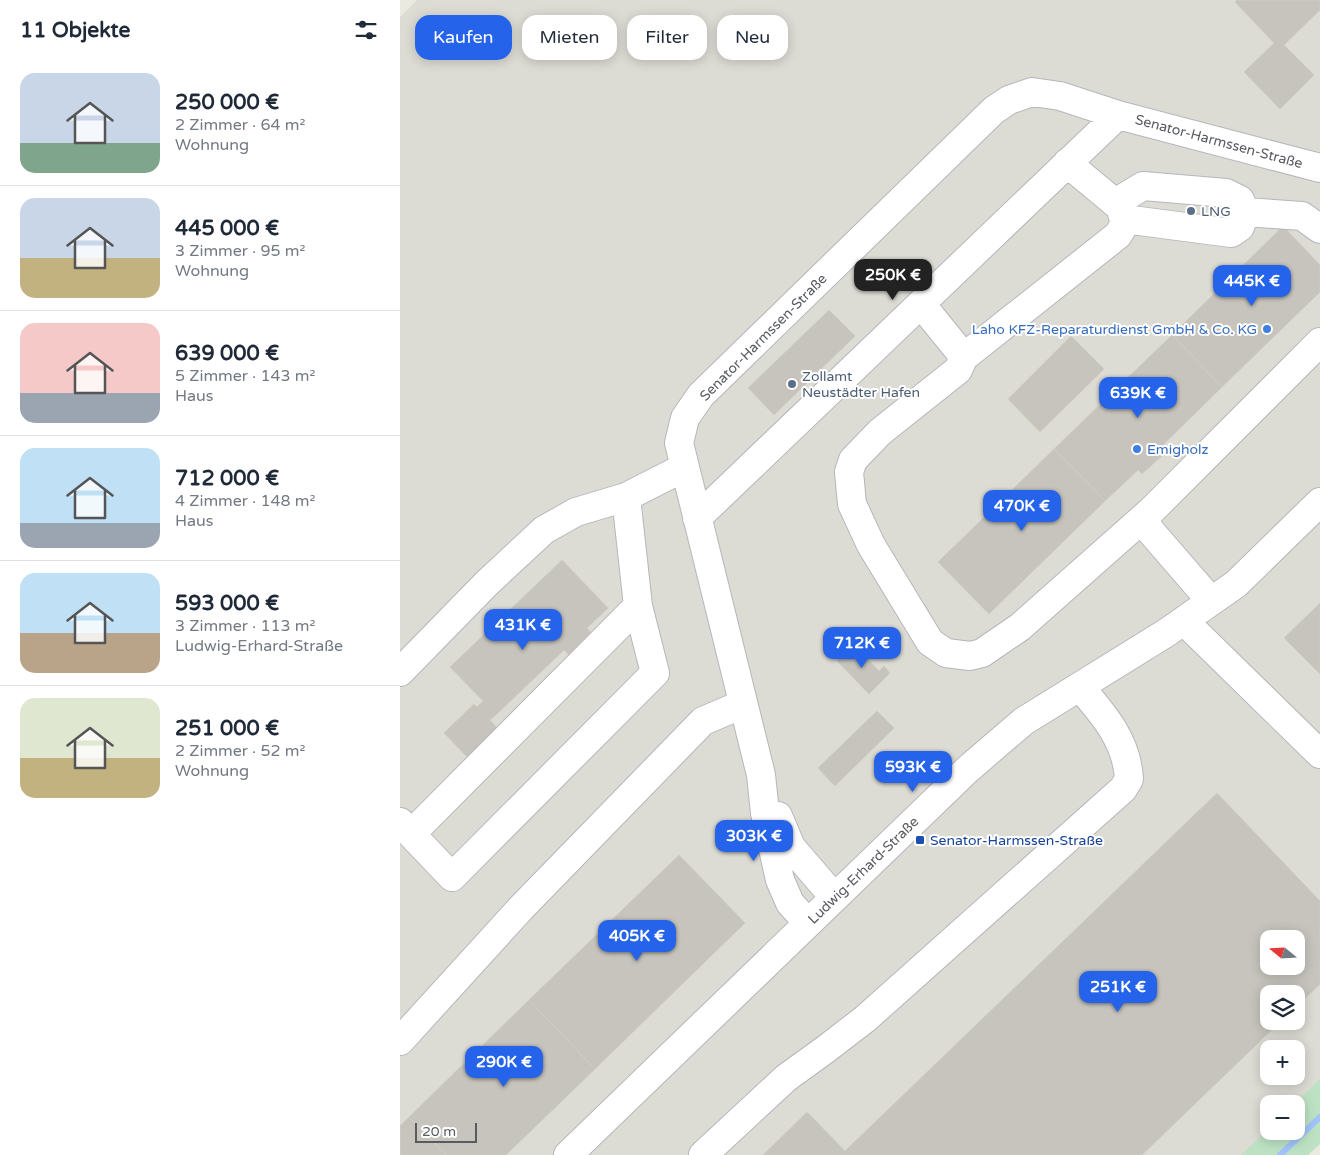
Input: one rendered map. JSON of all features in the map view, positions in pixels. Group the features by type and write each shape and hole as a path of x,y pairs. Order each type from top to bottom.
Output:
{"street":[{"name":"Senator-Harmssen-Straße","path":"834,897 791,848 761,775 679,444 685,418 701,395 994,110 1009,100 1032,92 1060,96 1118,114 1320,168"},
{"name":"Senator-Harmssen-Straße","path":"697,518 1118,114"},
{"path":"1068,163 1120,211 1125,223 1118,235 964,357 958,370 880,432 853,460 849,472 852,504 871,545 930,642 946,653 970,656 982,653 1020,627 1141,520 1320,342"},
{"path":"1143,186 1226,194 1240,200 1245,212 1240,227 1230,232 1120,211 1143,186"},
{"path":"1245,212 1302,216 1320,229"},
{"path":"921,304 964,357"},
{"path":"400,672 488,583 544,530 576,512 626,498 685,467"},
{"path":"626,498 638,606 655,673 452,877 406,828 638,606"},
{"name":"Ludwig-Erhard-Straße","path":"568,1155 968,770 1024,722 1166,634 1236,584 1320,502"},
{"path":"1141,520 1211,601"},
{"path":"1184,621 1320,754"},
{"path":"704,1155 786,1078 865,1019 1123,789 1129,779 1126,753 1106,717 1080,687"},
{"path":"400,1041 521,908 703,721 743,704"},
{"name":"Senator-Harmssen-Straße","path":"761,775 765,813 780,880 790,903 808,923"}],"shaded area":[{"path":"417,0 1320,0 1320,1080 1304,1095 1260,1095 1260,1139 1243,1155 400,1155 400,17"}],"green space":[{"path":"1320,1079 1320,1144 1308,1155 1241,1155 1260,1137 1260,1140 1305,1140 1305,1095 1303,1095"}],"building":[{"path":"1237,0 1320,0 1320,10 1284,45 1314,75 1280,109 1244,72 1274,43 1235,2"},
{"path":"1283,226 1320,265 1320,292 1222,387 1172,335"},
{"path":"829,310 855,336 774,415 748,388"},
{"path":"1172,335 1222,387 1159,449 1164,454 1142,474 1138,470 1105,501 1054,449"},
{"path":"1071,336 1104,369 1040,432 1008,399"},
{"path":"1054,449 1105,501 989,614 938,562"},
{"path":"562,560 608,608 587,628 596,638 574,660 564,650 490,720 500,731 470,760 444,733 474,704 477,707 483,701 450,667"},
{"path":"1320,603 1320,674 1284,638"},
{"path":"854,644 879,671 884,666 890,673 869,694 837,661"},
{"path":"877,711 894,728 835,786 818,768"},
{"path":"1217,793 1320,901 1320,984 1305,998 1305,985 1260,985 1260,1030 1272,1030 1142,1155 763,1155 807,1112 845,1151"},
{"path":"679,855 745,923 595,1069 529,1000"},
{"path":"529,1000 595,1069 506,1155 446,1155 409,1117"},
{"path":"409,1117 446,1155 400,1155 400,1126"}],"waterway":[{"path":"1280,1155 1320,1117"}],"place":[{"name":"LNG","path":"1191,211"},
{"name":"Laho KFZ-Reparaturdienst GmbH & Co. KG","path":"1267,329"},
{"name":"Zollamt Neustädter Hafen","path":"792,384"},
{"name":"Emigholz","path":"1137,449"},
{"name":"Senator-Harmssen-Straße","path":"920,840"}]}
